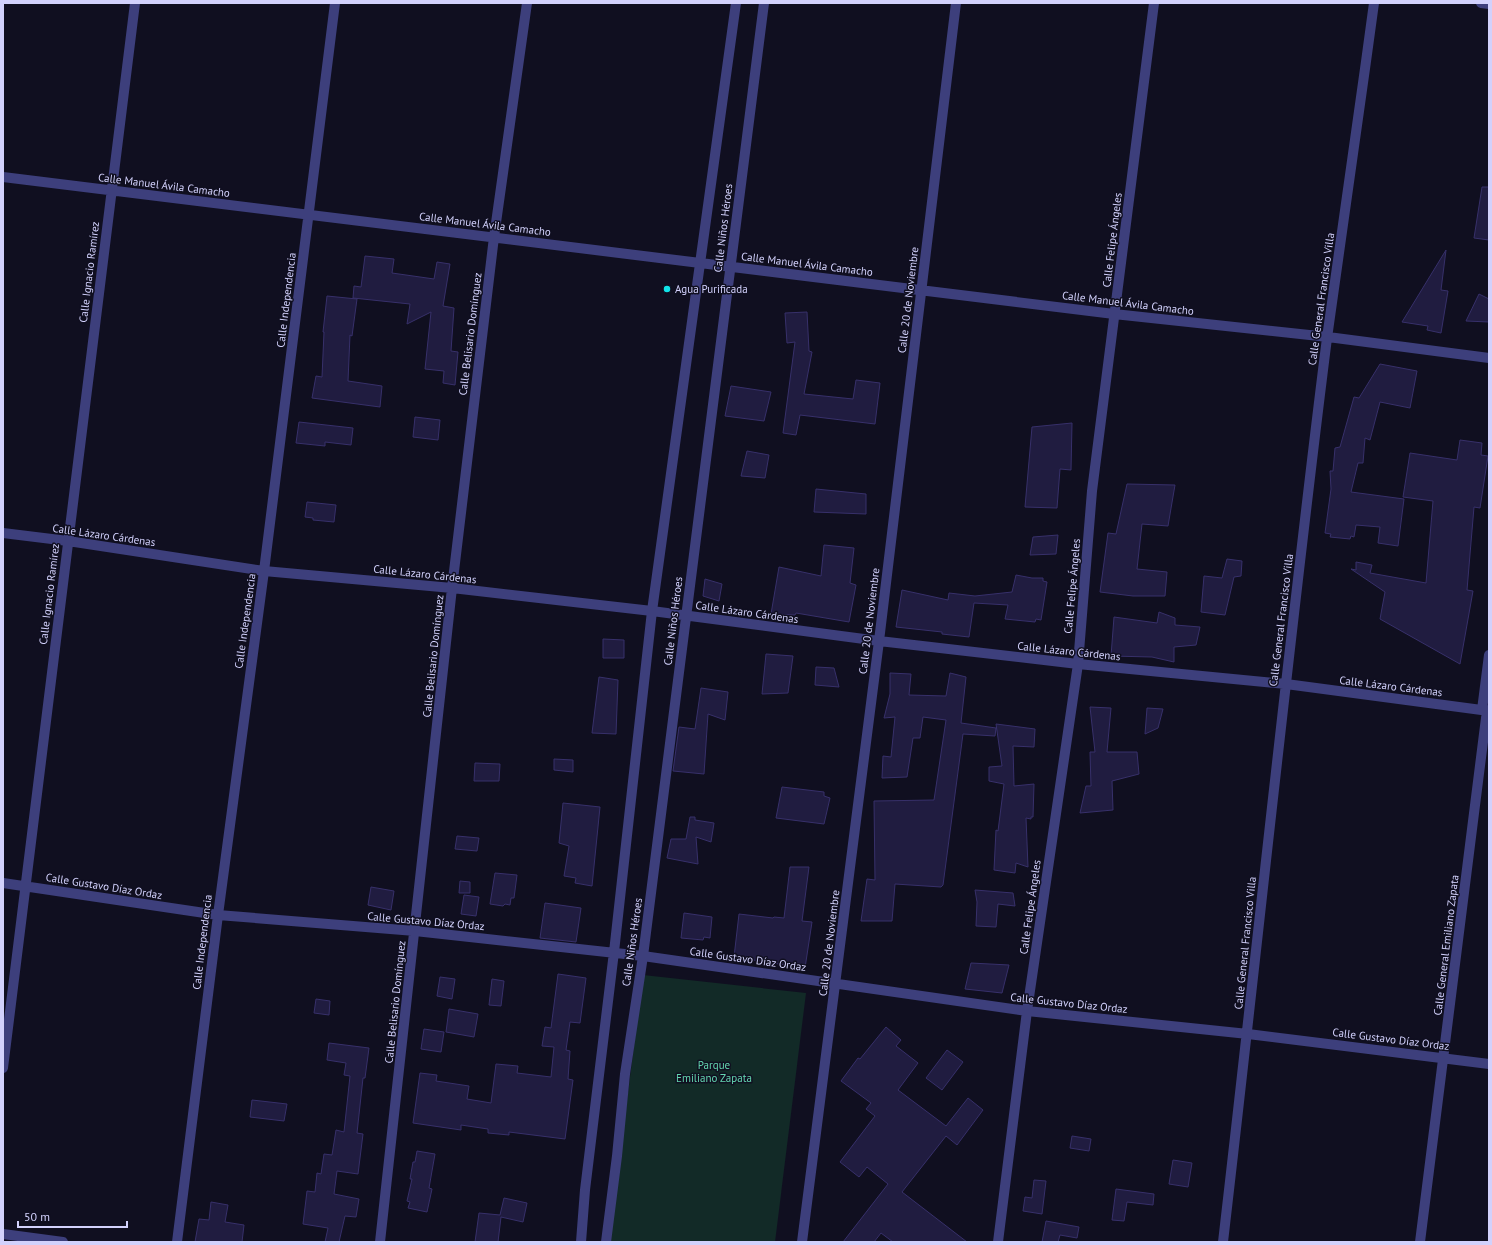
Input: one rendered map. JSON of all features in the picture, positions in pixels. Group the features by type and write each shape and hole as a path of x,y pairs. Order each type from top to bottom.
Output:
{"street":[{"name":"Calle Ignacio Ramírez","path":"3,1068 135,3"},
{"name":"Calle Independencia","path":"177,1242 218,915 264,571 335,3"},
{"name":"Calle Belisario Domínguez","path":"380,1242 452,588 494,237 527,3"},
{"name":"Calle Niños Héroes","path":"581,1242 585,1190 614,952 652,611 736,3"},
{"name":"Calle Niños Héroes","path":"606,1242 617,1156 625,1074 643,956 764,3"},
{"name":"Calle 20 de Noviembre","path":"802,1242 879,641 956,3"},
{"name":"Calle Felipe Ángeles","path":"998,1242 1026,1011 1078,664 1092,491 1154,3"},
{"name":"Calle General Francisco Villa","path":"1223,1242 1248,1034 1286,684 1328,338 1374,3"},
{"path":"1481,3 1489,4"},
{"name":"Calle Manuel Ávila Camacho","path":"3,177 1114,314 1489,358"},
{"name":"Calle Lázaro Cárdenas","path":"3,533 68,541 264,571 452,588 686,615 879,641 1078,664 1286,684 1488,711"},
{"name":"Calle General Emiliano Zapata","path":"1420,1242 1488,711 1482,710 1489,655"},
{"name":"Calle Gustavo Díaz Ordaz","path":"3,883 218,915 415,931 614,952 1026,1011 1248,1034 1489,1064"},
{"path":"3,1234 63,1242"}],"green space":[{"name":"Parque Emiliano Zapata","path":"643,975 806,993 775,1242 609,1242"}],"building":[{"path":"1482,187 1489,187 1489,240 1474,238"},
{"path":"1446,250 1441,290 1448,291 1441,333 1427,330 1428,326 1402,322"},
{"path":"365,256 394,259 392,273 434,279 437,262 450,264 443,306 454,308 451,351 458,352 455,385 443,383 444,371 425,369 431,312 407,324 410,304 353,298 354,286 361,287"},
{"path":"1479,294 1489,299 1489,322 1466,321"},
{"path":"327,296 357,299 352,336 350,335 348,381 382,386 380,407 312,398 316,376 322,377 323,332"},
{"path":"807,312 809,351 812,352 804,394 853,399 856,380 880,383 875,424 800,415 796,435 783,433 795,342 787,343 785,313"},
{"path":"1380,364 1417,371 1410,408 1380,402 1370,440 1365,438 1363,463 1358,463 1351,492 1404,499 1398,546 1378,543 1380,527 1356,525 1354,537 1351,536 1350,539 1330,537 1331,534 1325,533 1331,489 1330,471 1333,471 1335,448 1340,447 1354,397 1359,398"},
{"path":"731,386 771,392 764,421 725,416"},
{"path":"415,417 440,420 438,440 413,437"},
{"path":"299,422 353,428 351,445 325,442 325,446 296,443"},
{"path":"1072,423 1071,470 1060,469 1057,508 1025,507 1032,427"},
{"path":"1460,440 1482,443 1481,455 1488,456 1480,508 1474,507 1467,590 1473,591 1460,664 1380,619 1385,592 1351,569 1356,570 1356,562 1372,565 1370,573 1426,583 1433,501 1403,497 1410,453 1457,460"},
{"path":"747,451 769,455 765,478 741,476"},
{"path":"1127,484 1175,485 1168,526 1142,524 1137,569 1167,572 1165,596 1133,596 1100,592 1108,533 1116,534"},
{"path":"816,489 866,494 866,514 814,512"},
{"path":"307,502 336,505 334,522 313,520 313,518 305,517"},
{"path":"1058,535 1056,554 1030,555 1033,537"},
{"path":"824,545 854,548 850,583 856,585 849,622 796,613 795,615 771,614 779,567 821,576"},
{"path":"1227,559 1242,561 1241,576 1234,577 1225,615 1201,612 1204,576 1222,578"},
{"path":"1016,575 1032,578 1043,578 1043,581 1047,582 1041,620 1036,619 1035,622 1005,619 1008,605 974,603 969,637 942,634 942,632 896,627 902,590 948,600 949,593 975,596 1012,592"},
{"path":"705,579 722,584 719,601 703,596"},
{"path":"1159,612 1175,618 1175,625 1200,627 1196,645 1174,647 1174,662 1152,657 1111,656 1114,617 1157,623"},
{"path":"603,639 624,640 624,658 603,658"},
{"path":"766,654 793,656 788,693 762,694"},
{"path":"816,667 834,668 839,687 815,685"},
{"path":"890,673 911,674 909,695 946,696 950,673 966,677 961,723 996,728 995,736 963,734 943,885 941,887 895,884 892,921 861,921 867,879 875,880 874,801 934,800 946,720 923,717 920,738 913,738 907,777 882,778 883,756 891,757 895,717 884,718 890,694"},
{"path":"599,677 618,680 616,734 592,733"},
{"path":"701,688 728,692 725,720 708,714 704,774 673,771 679,727 695,729"},
{"path":"1090,707 1111,708 1107,752 1137,752 1139,774 1112,781 1113,810 1080,813 1086,786 1091,786 1090,752 1095,752"},
{"path":"1147,708 1163,709 1158,728 1145,734"},
{"path":"996,724 1035,729 1034,747 1013,746 1014,786 1034,784 1033,817 1031,817 1031,819 1026,818 1028,867 1016,863 1015,873 994,870 996,830 998,831 1004,784 989,781 989,767 1002,766"},
{"path":"554,759 573,760 573,772 554,770"},
{"path":"475,763 500,764 499,781 474,781"},
{"path":"782,787 824,792 824,796 830,798 824,824 776,818"},
{"path":"563,803 600,807 592,886 575,883 576,878 564,876 569,846 559,843"},
{"path":"690,817 695,817 695,820 714,823 711,842 696,837 698,864 667,858 671,839 686,839"},
{"path":"457,836 479,838 477,851 455,849"},
{"path":"790,867 809,867 802,921 812,922 805,968 734,957 739,914 784,918"},
{"path":"495,873 517,875 514,898 511,898 510,905 505,904 503,906 490,904"},
{"path":"460,881 470,882 470,893 459,893"},
{"path":"371,887 394,891 391,910 368,905"},
{"path":"975,890 1013,893 1015,906 998,904 996,927 976,926 977,902"},
{"path":"464,895 479,897 476,916 461,914"},
{"path":"545,903 581,908 576,942 540,938"},
{"path":"684,913 712,917 710,938 704,937 703,940 681,938"},
{"path":"971,963 1009,965 1002,993 965,989"},
{"path":"558,974 586,978 580,1023 570,1022 566,1050 570,1051 568,1079 573,1080 565,1139 509,1132 509,1135 488,1133 488,1129 461,1125 461,1130 413,1123 420,1073 437,1075 436,1081 469,1086 467,1099 491,1103 496,1064 518,1066 517,1073 551,1077 554,1047 542,1046 545,1027 551,1028"},
{"path":"440,977 455,979 452,999 437,996"},
{"path":"492,979 504,981 501,1006 489,1005"},
{"path":"316,999 330,1001 329,1015 314,1013"},
{"path":"449,1009 478,1014 474,1037 446,1032"},
{"path":"886,1027 901,1040 896,1046 918,1063 898,1090 946,1126 968,1098 983,1110 957,1145 946,1136 902,1192 967,1242 893,1242 881,1233 874,1242 843,1242 888,1184 867,1167 859,1177 840,1162 875,1116 866,1109 871,1103 841,1081 858,1058 860,1059"},
{"path":"424,1029 444,1032 441,1052 421,1049"},
{"path":"329,1043 369,1048 365,1078 363,1078 357,1133 363,1134 358,1174 337,1171 334,1194 359,1199 356,1217 345,1216 339,1242 325,1242 328,1228 303,1224 307,1191 315,1192 317,1173 321,1174 324,1154 332,1155 336,1130 344,1132 350,1076 344,1075 346,1063 327,1060"},
{"path":"947,1050 963,1062 942,1090 926,1078"},
{"path":"252,1100 287,1104 284,1121 250,1117"},
{"path":"1072,1136 1091,1139 1089,1151 1070,1148"},
{"path":"417,1151 435,1154 429,1188 432,1189 427,1212 408,1208 410,1202 407,1201 412,1179 410,1179 413,1162 415,1162"},
{"path":"1173,1160 1192,1163 1188,1187 1169,1184"},
{"path":"1034,1180 1046,1181 1042,1214 1023,1211 1025,1197 1032,1198"},
{"path":"1116,1189 1154,1194 1153,1205 1127,1202 1124,1221 1112,1220"},
{"path":"504,1198 527,1203 523,1222 501,1217 498,1242 475,1242 479,1213 500,1215"},
{"path":"211,1202 228,1205 225,1222 244,1225 242,1242 195,1242 199,1219 209,1220"},
{"path":"1046,1221 1079,1227 1077,1238 1060,1235 1058,1242 1042,1242"}],"place":[{"name":"Agua Purificada","path":"667,289"}]}
